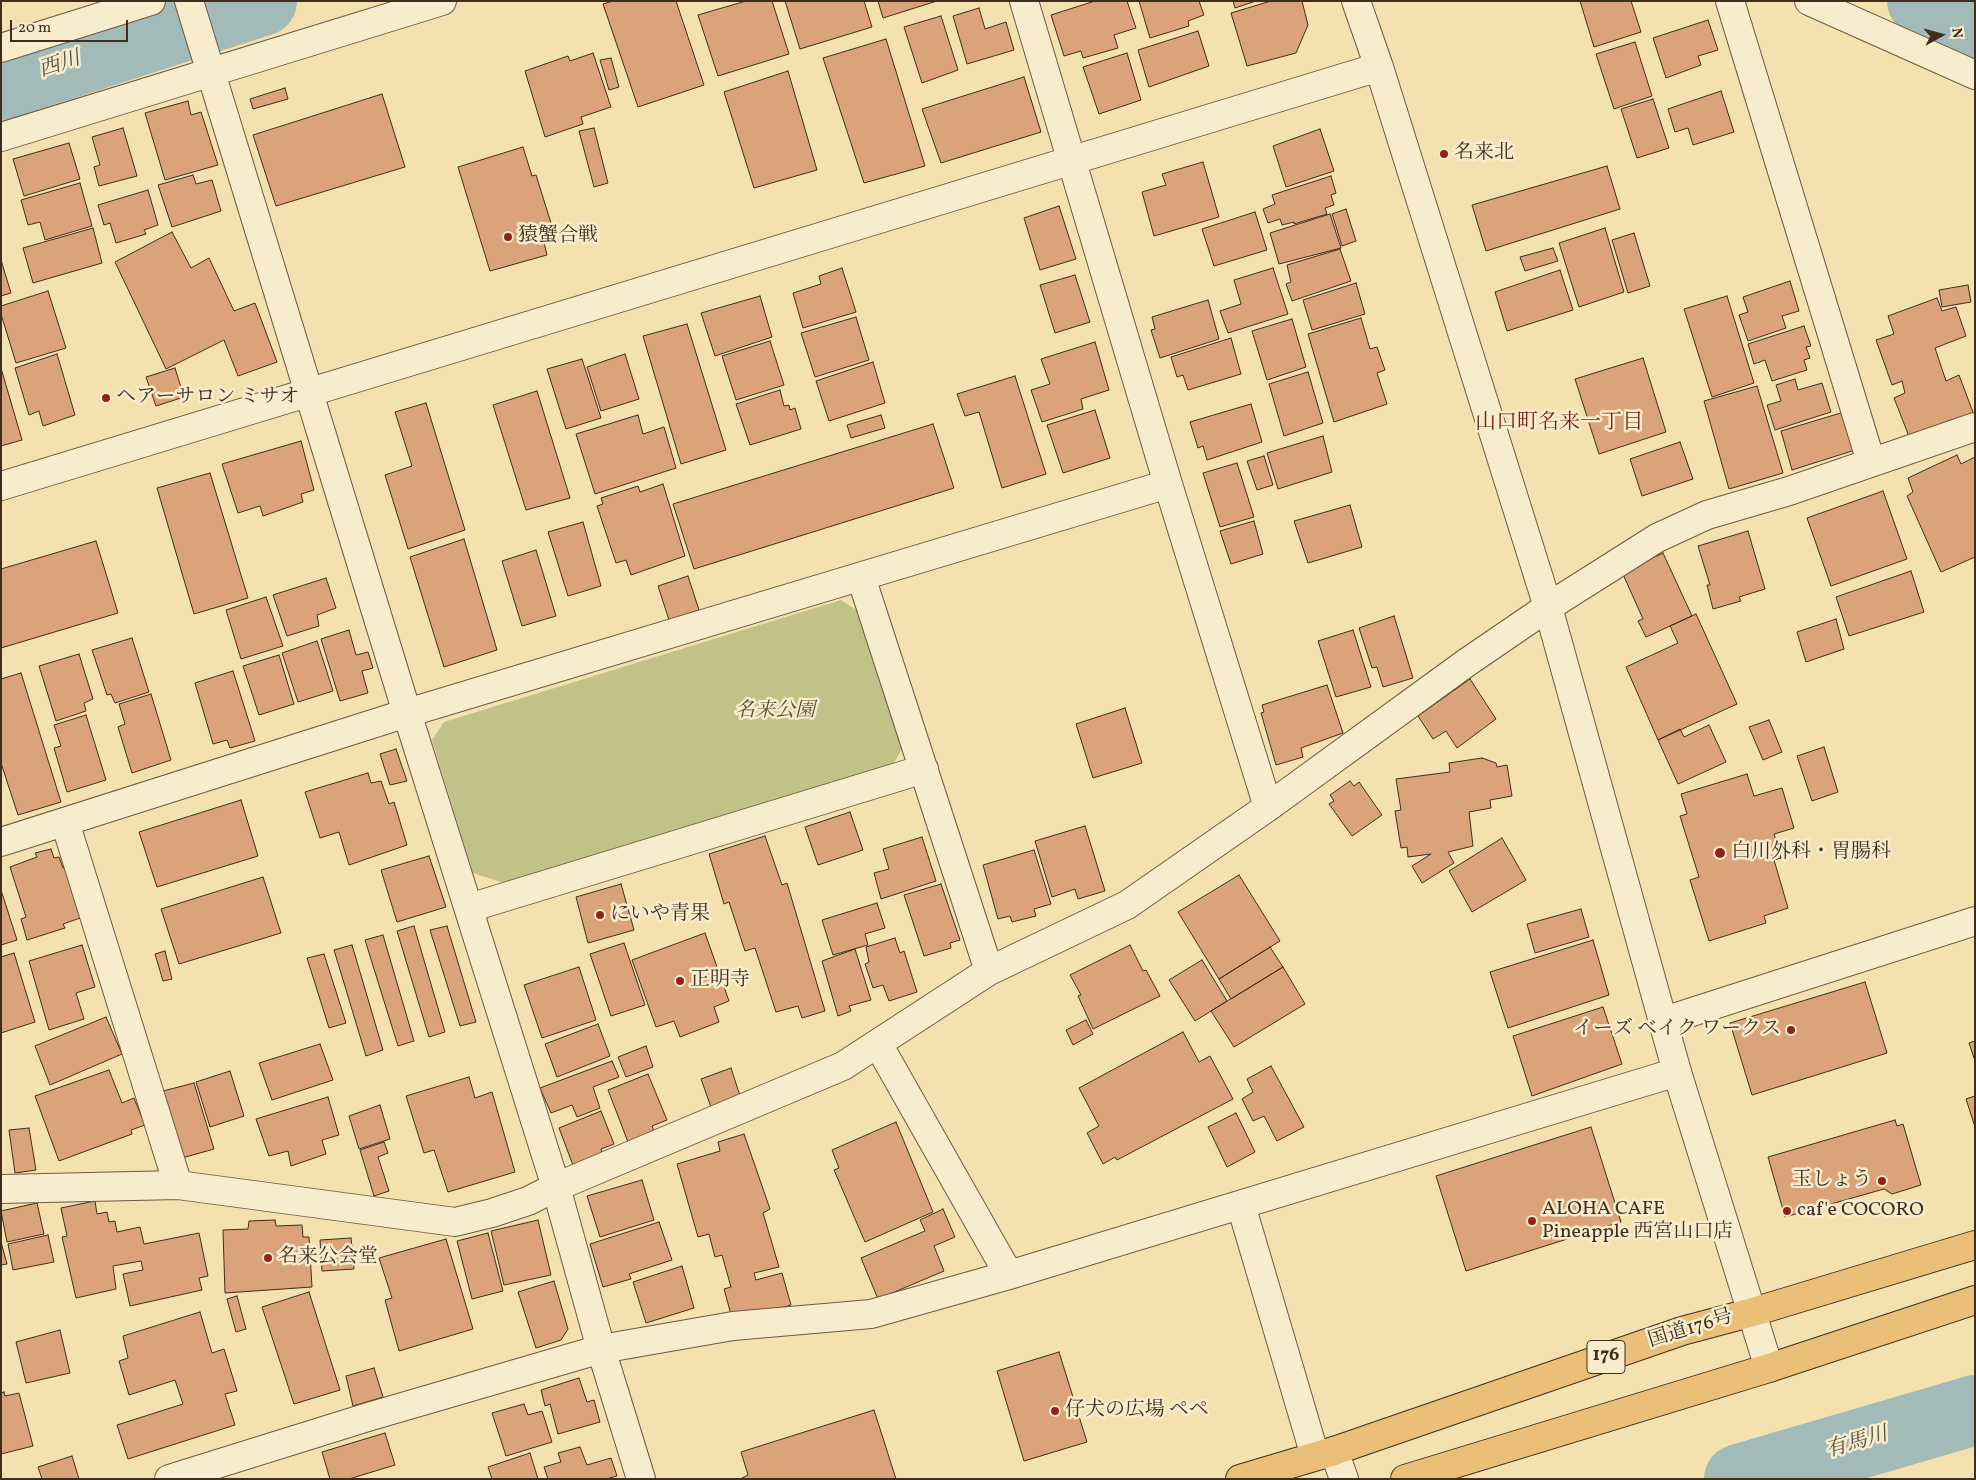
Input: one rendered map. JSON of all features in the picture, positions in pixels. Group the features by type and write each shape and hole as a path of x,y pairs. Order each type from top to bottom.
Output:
{"highway":[{"name":"国道176号","path":"1240,1479 1324,1454 1682,1331 1753,1312 1975,1245"},
{"path":"1405,1479 1769,1368 1975,1300"}],"street":[{"path":"1,48 151,1"},
{"path":"189,1 407,713 556,1187 600,1349 641,1479"},
{"path":"1,137 442,1"},
{"path":"1024,1 1070,161 1268,806"},
{"path":"1356,1 1379,67 1548,607 1677,1072 1769,1368"},
{"path":"1730,1 1871,462"},
{"path":"1809,1 1975,75"},
{"path":"1,486 1379,67"},
{"path":"1,1189 178,1185 455,1222 492,1213 528,1201 556,1187 843,1066 990,970 1126,905 1268,806 1466,663 1548,607 1657,538 1707,515 1788,491 1975,427"},
{"path":"1,842 407,713 1168,484"},
{"path":"861,577 990,970"},
{"path":"468,908 924,769"},
{"path":"65,822 178,1185"},
{"path":"1664,1021 1975,921"},
{"path":"878,1044 1009,1275"},
{"path":"169,1479 368,1417 600,1349 733,1326 871,1314 1009,1275 1677,1072"},
{"path":"1241,1205 1324,1454 1344,1479"}],"green space":[{"name":"名来公園","path":"841,600 862,614 903,747 891,768 507,884 473,873 432,740 444,722"}],"building":[{"path":"613,1 676,1 704,85 638,107 603,4"},
{"path":"746,1 772,1 789,54 718,76 698,15"},
{"path":"785,1 864,1 872,27 800,49"},
{"path":"878,1 937,1 883,18"},
{"path":"1095,1 1127,1 1136,28 1114,35 1118,48 1083,58 1081,51 1064,56 1051,15"},
{"path":"1139,1 1199,1 1204,15 1188,21 1189,26 1150,38"},
{"path":"1233,1 1256,1 1235,8"},
{"path":"1271,1 1302,1 1308,25 1296,53 1247,66 1231,13"},
{"path":"1580,1 1631,1 1641,32 1594,47"},
{"path":"979,8 985,29 1006,22 1014,50 967,64 953,16"},
{"path":"941,16 958,70 922,83 904,27"},
{"path":"1708,20 1718,50 1698,56 1701,65 1666,78 1653,38"},
{"path":"1198,31 1209,66 1149,87 1138,50"},
{"path":"886,39 925,166 864,183 823,58"},
{"path":"1635,42 1652,96 1614,109 1596,54"},
{"path":"593,53 611,107 581,117 583,124 545,137 525,71 568,56 570,61"},
{"path":"1127,53 1141,100 1099,114 1083,67"},
{"path":"611,58 619,87 609,90 600,60"},
{"path":"788,71 817,170 754,188 724,92"},
{"path":"1024,77 1041,132 941,163 922,109"},
{"path":"285,88 288,99 253,109 250,99"},
{"path":"1721,91 1734,132 1693,145 1688,128 1675,132 1668,109"},
{"path":"382,94 405,167 276,206 253,135"},
{"path":"1653,99 1669,148 1637,158 1621,109"},
{"path":"188,101 191,115 201,112 218,165 165,180 145,113"},
{"path":"123,128 137,176 99,186 94,167 100,165 92,137"},
{"path":"594,128 608,183 594,187 579,131"},
{"path":"1320,129 1334,171 1286,187 1273,146"},
{"path":"69,143 80,179 24,196 13,159"},
{"path":"523,147 532,176 536,175 551,223 540,226 547,255 490,271 458,167"},
{"path":"1203,162 1219,217 1154,236 1142,192 1166,185 1162,174"},
{"path":"1607,166 1620,209 1486,251 1472,205"},
{"path":"193,175 196,184 212,180 221,211 172,227 158,185"},
{"path":"1331,176 1336,193 1331,195 1334,205 1325,208 1327,214 1294,224 1294,222 1282,225 1280,219 1268,223 1263,209 1275,204 1272,195"},
{"path":"80,183 92,226 45,240 40,222 28,225 21,200"},
{"path":"148,190 158,225 144,230 146,234 116,243 110,223 104,225 98,205"},
{"path":"1059,206 1076,259 1040,270 1024,218"},
{"path":"1346,209 1356,241 1342,246 1332,214"},
{"path":"1255,212 1267,250 1214,266 1202,229"},
{"path":"1330,214 1341,248 1279,264 1270,233"},
{"path":"93,228 102,263 33,283 23,248"},
{"path":"1605,228 1624,292 1579,307 1559,243"},
{"path":"172,232 191,268 209,258 234,311 255,303 277,362 238,376 224,340 166,369 115,262"},
{"path":"1634,233 1650,286 1628,293 1612,240"},
{"path":"1553,248 1558,261 1525,271 1520,257"},
{"path":"1340,249 1351,281 1292,301 1286,284 1291,282 1287,265"},
{"path":"1,260 11,293 1,296"},
{"path":"842,268 856,312 803,328 793,293 821,284 819,276"},
{"path":"1273,268 1288,314 1228,333 1220,311 1241,304 1234,280"},
{"path":"1560,270 1573,310 1507,331 1495,292"},
{"path":"1075,275 1090,322 1055,333 1040,285"},
{"path":"1790,281 1799,311 1782,316 1786,328 1748,341 1739,315 1748,312 1743,297"},
{"path":"1356,283 1365,314 1312,330 1303,300"},
{"path":"1968,285 1971,302 1942,307 1939,290"},
{"path":"48,291 66,348 16,363 1,314 1,306"},
{"path":"760,296 772,337 715,356 701,313"},
{"path":"1727,296 1754,383 1712,397 1684,309"},
{"path":"1937,298 1942,311 1956,307 1966,336 1935,348 1946,381 1959,375 1974,415 1910,439 1894,398 1905,393 1902,381 1892,385 1876,340 1894,334 1888,316"},
{"path":"1208,300 1219,339 1160,358 1151,330 1155,329 1152,317"},
{"path":"856,317 869,360 815,377 801,333"},
{"path":"1361,318 1370,349 1377,347 1385,370 1377,373 1387,404 1334,422 1308,334"},
{"path":"1292,319 1306,367 1267,380 1252,331"},
{"path":"687,324 726,450 681,464 643,336"},
{"path":"1804,326 1811,346 1806,347 1810,358 1804,360 1807,370 1772,381 1765,360 1754,364 1748,344"},
{"path":"1231,338 1241,374 1188,390 1183,375 1177,377 1171,357"},
{"path":"770,341 784,385 736,400 722,356"},
{"path":"1095,342 1109,390 1081,399 1083,409 1042,422 1031,390 1050,384 1041,359"},
{"path":"57,354 75,415 43,426 39,411 29,415 15,368"},
{"path":"625,354 639,399 601,411 587,367"},
{"path":"1643,358 1666,432 1599,454 1575,379"},
{"path":"582,359 601,418 566,429 547,369"},
{"path":"873,362 885,403 829,421 816,381"},
{"path":"1,368 22,440 1,446"},
{"path":"175,368 184,397 156,406 146,377"},
{"path":"1308,372 1323,423 1284,436 1269,384"},
{"path":"1015,376 1046,474 1002,488 979,412 965,416 957,394"},
{"path":"1795,379 1798,390 1822,383 1831,412 1775,430 1767,405 1781,401 1776,385"},
{"path":"1757,386 1783,473 1729,489 1704,401"},
{"path":"780,390 784,406 789,405 790,410 795,408 801,429 750,445 736,404"},
{"path":"537,391 570,498 526,510 493,405"},
{"path":"426,403 465,530 408,549 385,475 412,466 395,412"},
{"path":"1251,404 1262,442 1207,460 1203,446 1198,448 1190,422"},
{"path":"1095,410 1110,458 1063,473 1047,425"},
{"path":"1844,412 1855,450 1792,470 1781,431"},
{"path":"638,415 643,434 664,427 676,468 595,494 576,434"},
{"path":"881,415 885,428 851,438 847,425"},
{"path":"933,424 954,488 694,569 673,504"},
{"path":"1323,436 1332,472 1278,489 1267,453"},
{"path":"301,441 314,490 301,494 303,502 263,516 260,506 238,513 222,464"},
{"path":"1680,442 1693,479 1642,496 1630,459"},
{"path":"1957,455 1961,464 1975,457 1975,557 1941,572 1907,496 1913,492 1908,478"},
{"path":"1264,456 1273,485 1257,490 1247,461"},
{"path":"1237,463 1254,517 1220,527 1203,473"},
{"path":"210,473 248,598 194,614 157,488"},
{"path":"663,484 685,556 631,575 626,560 616,563 597,506 603,504 601,498 638,486 640,492"},
{"path":"1883,491 1907,559 1831,586 1807,518"},
{"path":"1350,505 1362,547 1308,563 1294,521"},
{"path":"1254,521 1263,554 1231,564 1220,531"},
{"path":"583,522 601,586 568,596 548,532"},
{"path":"1748,531 1765,589 1739,597 1741,601 1713,609 1707,585 1710,585 1698,546"},
{"path":"464,539 497,650 444,667 410,557"},
{"path":"96,541 118,613 1,648 1,569"},
{"path":"536,550 556,616 522,626 502,561"},
{"path":"1663,553 1692,616 1646,637 1638,621 1643,619 1622,572"},
{"path":"1911,571 1924,612 1849,636 1836,597"},
{"path":"688,576 699,610 669,620 658,586"},
{"path":"326,578 336,608 317,615 319,626 287,636 273,595"},
{"path":"266,597 283,646 241,659 226,610"},
{"path":"1696,614 1737,704 1658,740 1626,667 1678,643 1670,626"},
{"path":"1394,616 1413,678 1383,687 1377,667 1372,668 1359,628"},
{"path":"1836,619 1844,649 1806,662 1797,632"},
{"path":"349,630 356,655 368,652 373,668 362,671 368,693 340,701 321,639"},
{"path":"1353,630 1371,687 1336,697 1318,641"},
{"path":"132,638 149,692 115,703 111,694 107,695 92,650"},
{"path":"317,641 333,691 298,702 282,653"},
{"path":"79,654 93,699 84,703 86,711 56,721 39,666"},
{"path":"279,655 294,704 259,715 243,666"},
{"path":"233,671 255,741 230,748 227,740 213,744 195,683"},
{"path":"21,673 61,802 18,815 1,763 1,679"},
{"path":"1470,679 1496,719 1457,748 1446,731 1433,739 1418,716"},
{"path":"1327,685 1343,733 1301,748 1303,757 1276,765 1261,713 1264,712 1262,705"},
{"path":"151,694 171,760 132,773 118,727 125,724 119,704"},
{"path":"1125,708 1142,763 1093,778 1076,724"},
{"path":"86,715 106,780 67,792 54,748 61,746 54,725"},
{"path":"1769,720 1782,752 1763,760 1749,727"},
{"path":"1709,725 1726,762 1678,784 1658,740 1680,729 1684,737"},
{"path":"1824,747 1838,792 1812,801 1797,756"},
{"path":"396,749 407,781 390,785 380,754"},
{"path":"1482,758 1496,763 1497,767 1507,765 1512,796 1490,800 1491,808 1469,812 1473,846 1448,852 1454,863 1422,883 1412,866 1431,854 1408,857 1407,847 1401,848 1395,811 1401,810 1396,779 1450,772 1449,763"},
{"path":"368,773 371,783 381,781 389,804 394,802 407,845 349,865 339,832 320,838 305,792"},
{"path":"1747,774 1754,796 1782,788 1794,828 1774,834 1781,858 1774,860 1788,908 1764,916 1766,923 1709,941 1690,880 1699,877 1680,816 1687,814 1681,794"},
{"path":"1350,781 1354,786 1359,782 1382,815 1352,836 1329,804 1334,801 1330,795"},
{"path":"241,800 258,856 157,887 139,832"},
{"path":"850,812 863,850 818,865 805,827"},
{"path":"1085,826 1105,891 1078,899 1075,889 1052,897 1035,841"},
{"path":"765,836 782,885 787,883 825,1011 802,1018 798,1006 776,1012 755,948 745,951 729,902 724,904 709,854"},
{"path":"922,837 936,881 881,899 874,873 889,869 883,849"},
{"path":"1502,838 1526,880 1472,912 1449,871"},
{"path":"51,849 54,858 59,857 63,868 68,866 83,917 63,924 65,928 27,940 21,919 26,917 10,867 37,857 35,853"},
{"path":"1034,850 1051,904 1034,909 1036,916 1012,922 1010,916 998,919 983,865"},
{"path":"429,856 446,907 397,922 381,870"},
{"path":"1239,875 1280,941 1219,979 1178,912"},
{"path":"263,877 281,933 179,964 161,909"},
{"path":"621,884 634,930 588,943 576,897"},
{"path":"941,884 960,940 950,943 951,948 924,956 904,895"},
{"path":"1,890 17,940 1,945"},
{"path":"877,903 885,928 865,934 868,945 833,955 822,920"},
{"path":"1581,909 1589,937 1535,953 1527,924"},
{"path":"414,926 445,1032 429,1037 397,931"},
{"path":"447,926 476,1022 460,1026 430,930"},
{"path":"705,933 729,1001 714,1007 719,1022 680,1037 674,1021 656,1027 632,960"},
{"path":"383,935 414,1041 398,1046 365,940"},
{"path":"895,938 900,953 904,951 917,992 889,1001 883,985 873,988 865,964 869,962 866,947"},
{"path":"1593,940 1609,995 1508,1028 1490,972"},
{"path":"624,943 645,1005 611,1016 590,954"},
{"path":"82,945 95,987 76,993 84,1019 49,1030 29,961"},
{"path":"352,945 383,1050 366,1056 334,950"},
{"path":"1130,945 1143,971 1146,970 1160,996 1093,1029 1078,996 1081,995 1070,975"},
{"path":"1270,947 1283,967 1231,999 1219,979"},
{"path":"855,949 871,1000 849,1006 851,1011 838,1016 822,961"},
{"path":"165,951 172,979 163,981 155,954"},
{"path":"14,953 35,1022 1,1033 1,957"},
{"path":"324,954 346,1023 329,1028 307,958"},
{"path":"1202,960 1227,1001 1195,1021 1169,980"},
{"path":"579,967 596,1020 542,1038 524,985"},
{"path":"1283,967 1305,1004 1234,1047 1211,1011"},
{"path":"1865,982 1887,1053 1752,1095 1730,1023"},
{"path":"1603,1007 1622,1064 1532,1096 1513,1036"},
{"path":"106,1017 122,1054 50,1085 35,1046"},
{"path":"1086,1020 1093,1034 1073,1045 1066,1030"},
{"path":"598,1024 610,1056 557,1077 545,1044"},
{"path":"1183,1032 1199,1062 1210,1056 1233,1099 1117,1160 1115,1157 1103,1164 1087,1133 1099,1126 1079,1088"},
{"path":"1975,1041 1975,1061 1969,1043"},
{"path":"320,1044 333,1080 272,1100 259,1063"},
{"path":"646,1046 653,1067 626,1077 618,1057"},
{"path":"612,1061 619,1077 593,1087 600,1108 577,1117 572,1105 551,1113 540,1088"},
{"path":"1271,1066 1304,1127 1277,1141 1264,1116 1253,1121 1242,1099 1253,1092 1247,1079"},
{"path":"731,1068 741,1099 712,1110 701,1079"},
{"path":"109,1070 122,1103 134,1098 145,1125 131,1130 132,1134 59,1161 35,1096"},
{"path":"230,1071 244,1116 210,1127 196,1082"},
{"path":"648,1074 667,1120 652,1126 654,1131 628,1142 608,1090"},
{"path":"469,1077 475,1098 492,1092 515,1172 448,1192 434,1150 424,1153 406,1096"},
{"path":"194,1083 214,1149 182,1158 163,1091"},
{"path":"1975,1096 1975,1127 1966,1099"},
{"path":"328,1097 339,1135 322,1140 326,1154 291,1166 288,1151 269,1156 256,1119"},
{"path":"380,1105 390,1139 359,1149 349,1116"},
{"path":"601,1111 614,1144 601,1149 603,1156 574,1168 559,1128"},
{"path":"1236,1113 1255,1152 1227,1167 1208,1127"},
{"path":"1895,1120 1897,1126 1903,1124 1921,1185 1892,1194 1884,1189 1785,1217 1768,1157"},
{"path":"896,1122 933,1212 865,1242 834,1170 839,1168 832,1150"},
{"path":"1591,1127 1621,1222 1466,1271 1436,1176"},
{"path":"29,1128 36,1170 15,1173 9,1130"},
{"path":"744,1134 770,1209 763,1213 779,1267 754,1273 756,1280 782,1273 791,1305 733,1322 724,1289 731,1287 722,1255 715,1257 709,1234 698,1237 677,1164 720,1151 718,1142"},
{"path":"384,1142 388,1153 378,1157 389,1191 374,1196 360,1150"},
{"path":"642,1180 654,1220 600,1237 587,1196"},
{"path":"95,1201 97,1214 107,1212 109,1222 115,1221 117,1232 140,1227 144,1244 199,1233 208,1276 199,1278 202,1290 130,1306 123,1274 143,1270 141,1261 113,1266 116,1289 76,1298 62,1237 67,1236 61,1208"},
{"path":"37,1203 44,1234 7,1242 1,1211"},
{"path":"943,1209 955,1237 934,1246 944,1271 878,1299 861,1258 925,1231 920,1220"},
{"path":"275,1220 276,1226 302,1225 303,1237 309,1237 312,1287 225,1293 223,1230 248,1229 249,1221"},
{"path":"538,1220 551,1275 504,1285 491,1231"},
{"path":"659,1222 672,1260 629,1274 631,1279 603,1287 590,1244"},
{"path":"488,1233 503,1291 472,1299 457,1241"},
{"path":"48,1235 54,1262 13,1270 8,1244"},
{"path":"351,1238 354,1269 322,1271 320,1240"},
{"path":"446,1239 473,1329 399,1351 385,1300 392,1298 379,1258"},
{"path":"1,1242 7,1264 1,1265"},
{"path":"682,1266 694,1308 646,1323 633,1282"},
{"path":"554,1281 568,1329 561,1340 536,1348 518,1292"},
{"path":"309,1292 340,1390 294,1404 262,1307"},
{"path":"237,1296 246,1329 236,1332 227,1299"},
{"path":"200,1312 212,1353 224,1349 237,1391 225,1394 235,1425 128,1459 117,1425 183,1404 175,1380 129,1395 119,1361 128,1358 123,1336"},
{"path":"60,1330 70,1373 26,1383 16,1342"},
{"path":"1059,1352 1087,1442 1024,1461 997,1371"},
{"path":"374,1368 383,1397 353,1406 346,1376"},
{"path":"579,1378 587,1402 594,1400 600,1422 558,1434 550,1404 545,1406 541,1390"},
{"path":"4,1392 5,1396 19,1393 33,1446 1,1454 1,1393"},
{"path":"524,1404 528,1415 542,1411 552,1442 506,1456 492,1413"},
{"path":"874,1410 896,1479 740,1479 748,1475 741,1452"},
{"path":"385,1433 395,1465 349,1479 330,1479 322,1452"},
{"path":"580,1447 587,1465 611,1458 617,1476 606,1479 548,1479 544,1467 561,1462 558,1453"},
{"path":"530,1453 538,1479 492,1479 488,1467"},
{"path":"72,1456 79,1479 42,1479 38,1467"}],"waterway":[{"name":"西川","path":"1,85 262,1"},
{"name":"西川","path":"1922,1 1975,25"},
{"name":"有馬川","path":"1739,1479 1975,1410"}],"place":[{"name":"名来北","path":"1444,154"},
{"name":"猿蟹合戦","path":"508,237"},
{"name":"ヘアーサロン ミサオ","path":"106,398"},
{"name":"白川外科・胃腸科","path":"1720,853"},
{"name":"にいや青果","path":"600,915"},
{"name":"正明寺","path":"680,981"},
{"name":"イーズ ベイク ワークス","path":"1791,1030"},
{"name":"玉しょう","path":"1882,1181"},
{"name":"caf'e COCORO","path":"1787,1211"},
{"name":"ALOHA CAFE Pineapple 西宮山口店","path":"1532,1221"},
{"name":"名来公会堂","path":"268,1258"},
{"name":"仔犬の広場 ペペ","path":"1055,1411"}],"district":[{"name":"山口町名来一丁目","path":"1559,424"}]}
